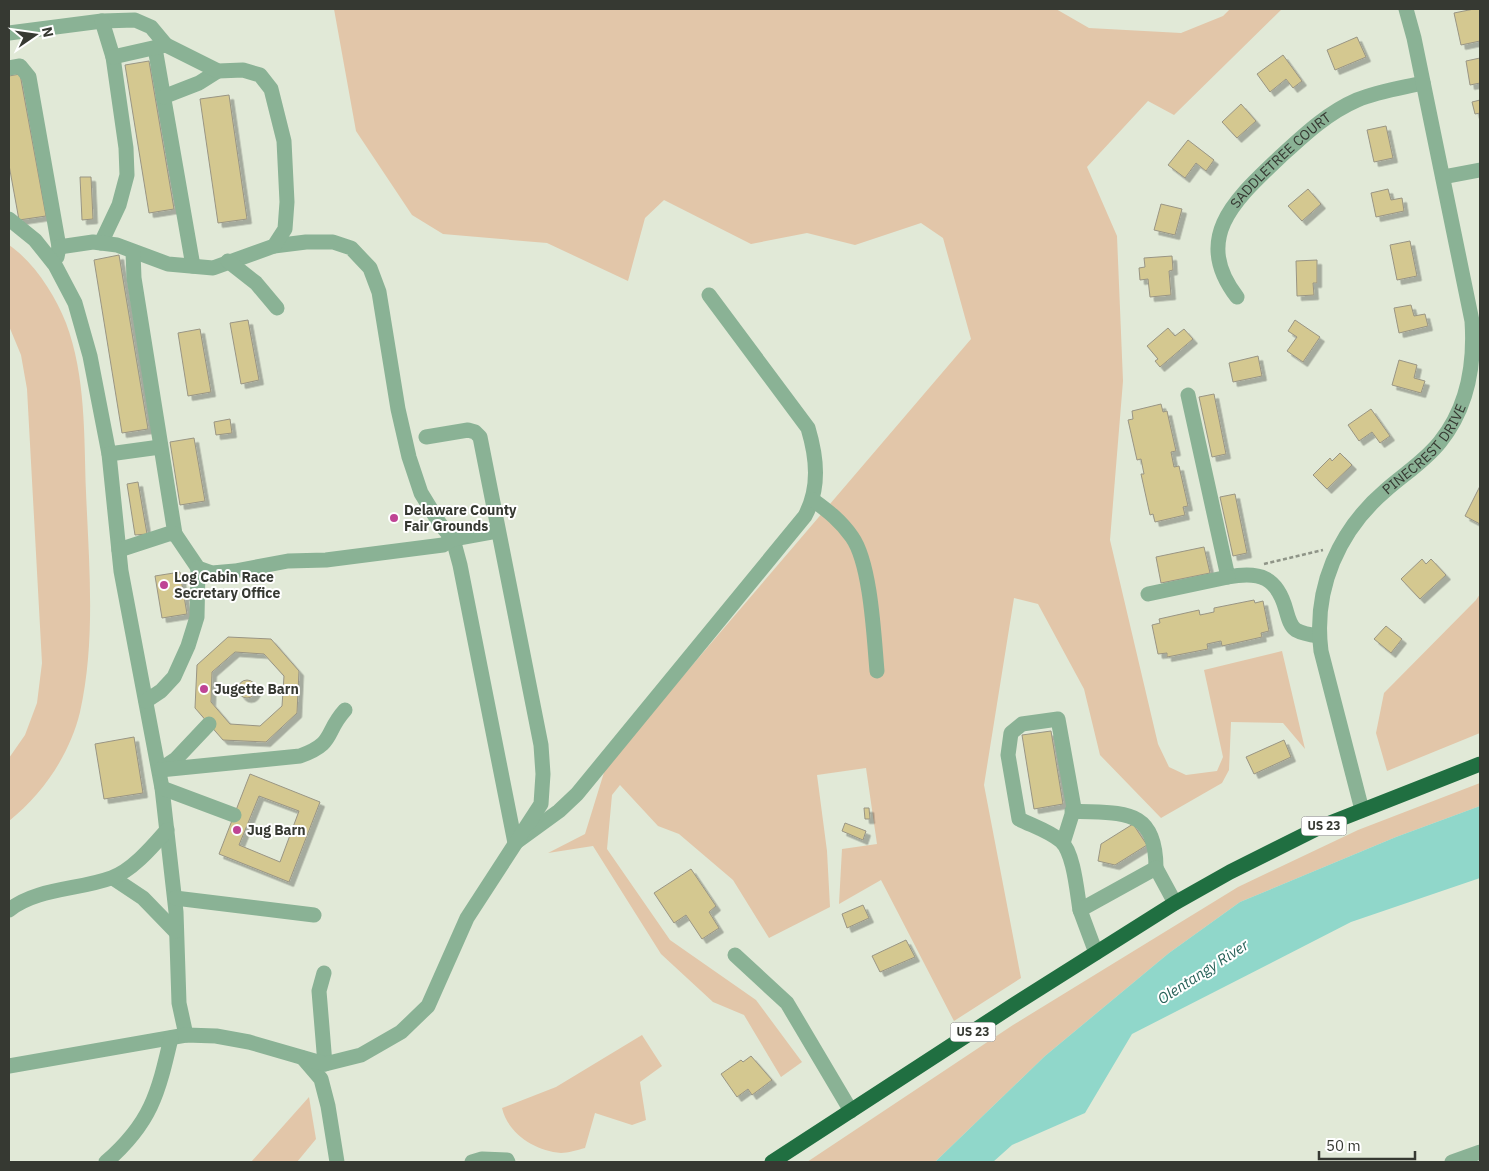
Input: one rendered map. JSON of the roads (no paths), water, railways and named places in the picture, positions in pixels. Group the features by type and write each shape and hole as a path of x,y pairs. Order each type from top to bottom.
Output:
{"highway":[{"name":"US 23","path":"772,1162 1174,903 1268,852 1362,810 1480,764"}],"street":[{"name":"PINECREST DRIVE","path":"1362,810 1321,651 1319,636 1325,582 1334,555 1349,528 1386,489 1427,457 1441,441 1460,409 1468,386 1473,356 1472,321 1423,82 1406,9"},
{"path":"9,33 102,21 135,20 151,27 160,47 163,97 193,266"},
{"path":"101,243 119,205 128,175 113,57 102,21"},
{"path":"113,57 160,47 218,71 243,70 260,75 271,89 284,141 287,202 284,229 274,246"},
{"path":"9,68 20,66 29,76 59,247 55,265"},
{"path":"163,97 199,83 218,71"},
{"name":"SADDLETREE COURT","path":"1237,297 1222,274 1218,242 1226,215 1244,191 1310,129 1331,114 1378,92 1423,82"},
{"path":"1443,177 1480,170"},
{"path":"9,219 35,240 55,265 75,302 90,356 109,454 119,550 160,770 175,898 179,1003 178,1037 149,1112 134,1136 106,1162"},
{"path":"59,247 101,243 117,245 168,264 213,268 274,246 306,242 333,242 351,248 370,268 379,292 398,408 409,457 421,493 440,524 453,539 460,565 515,843"},
{"path":"133,252 134,278 175,534 198,568 198,617 188,646 174,677 161,691 146,701"},
{"path":"228,261 256,283 277,308"},
{"path":"515,843 559,811 578,794 805,516 813,500 816,469 814,449 808,428 709,295"},
{"path":"1188,395 1228,576"},
{"path":"9,1066 178,1037 216,1036 249,1042 325,1064 361,1055 400,1032 428,1006 467,918 541,804 543,774 540,745 480,437 475,432 468,430 426,436"},
{"path":"109,454 160,447"},
{"path":"813,500 833,514 853,538 864,569 870,603 877,671"},
{"path":"198,568 212,573 235,571 288,561 326,560 442,545 453,539 497,531"},
{"path":"119,550 168,534 175,534"},
{"path":"1148,594 1248,573 1268,580 1282,596 1289,621 1295,629 1304,634 1319,636"},
{"path":"160,770 300,756 318,750 332,734 337,719 345,710"},
{"path":"1063,843 1072,811 1058,718 1022,724 1011,733 1008,755 1019,819 1046,832 1063,843 1073,867 1080,910 1096,953"},
{"path":"160,770 176,759 209,724"},
{"path":"162,788 234,815"},
{"path":"1072,811 1134,816 1148,829 1153,839 1156,849 1156,868 1174,903"},
{"path":"9,910 18,902 71,886 113,878 146,854 167,830"},
{"path":"1080,910 1156,868"},
{"path":"113,878 144,898 175,931"},
{"path":"175,898 314,915"},
{"path":"735,954 787,1003 851,1111"},
{"path":"324,973 320,990 325,1064"},
{"path":"303,1058 320,1079 328,1106 337,1162"},
{"path":"1452,1162 1480,1152"},
{"path":"472,1162 482,1159 507,1160 508,1162"}],"water":[{"name":"Olentangy River","path":"1480,806 1480,878 1351,922 1132,1034 1085,1113 1012,1145 993,1162 935,1162 1045,1056 1169,953 1240,902 1396,837"}],"place":[{"name":"Delaware County Fair Grounds","path":"394,518"},
{"name":"Log Cabin Race Secretary Office","path":"164,585"},
{"name":"Jugette Barn","path":"204,689"},
{"name":"Jug Barn","path":"237,830"}]}
